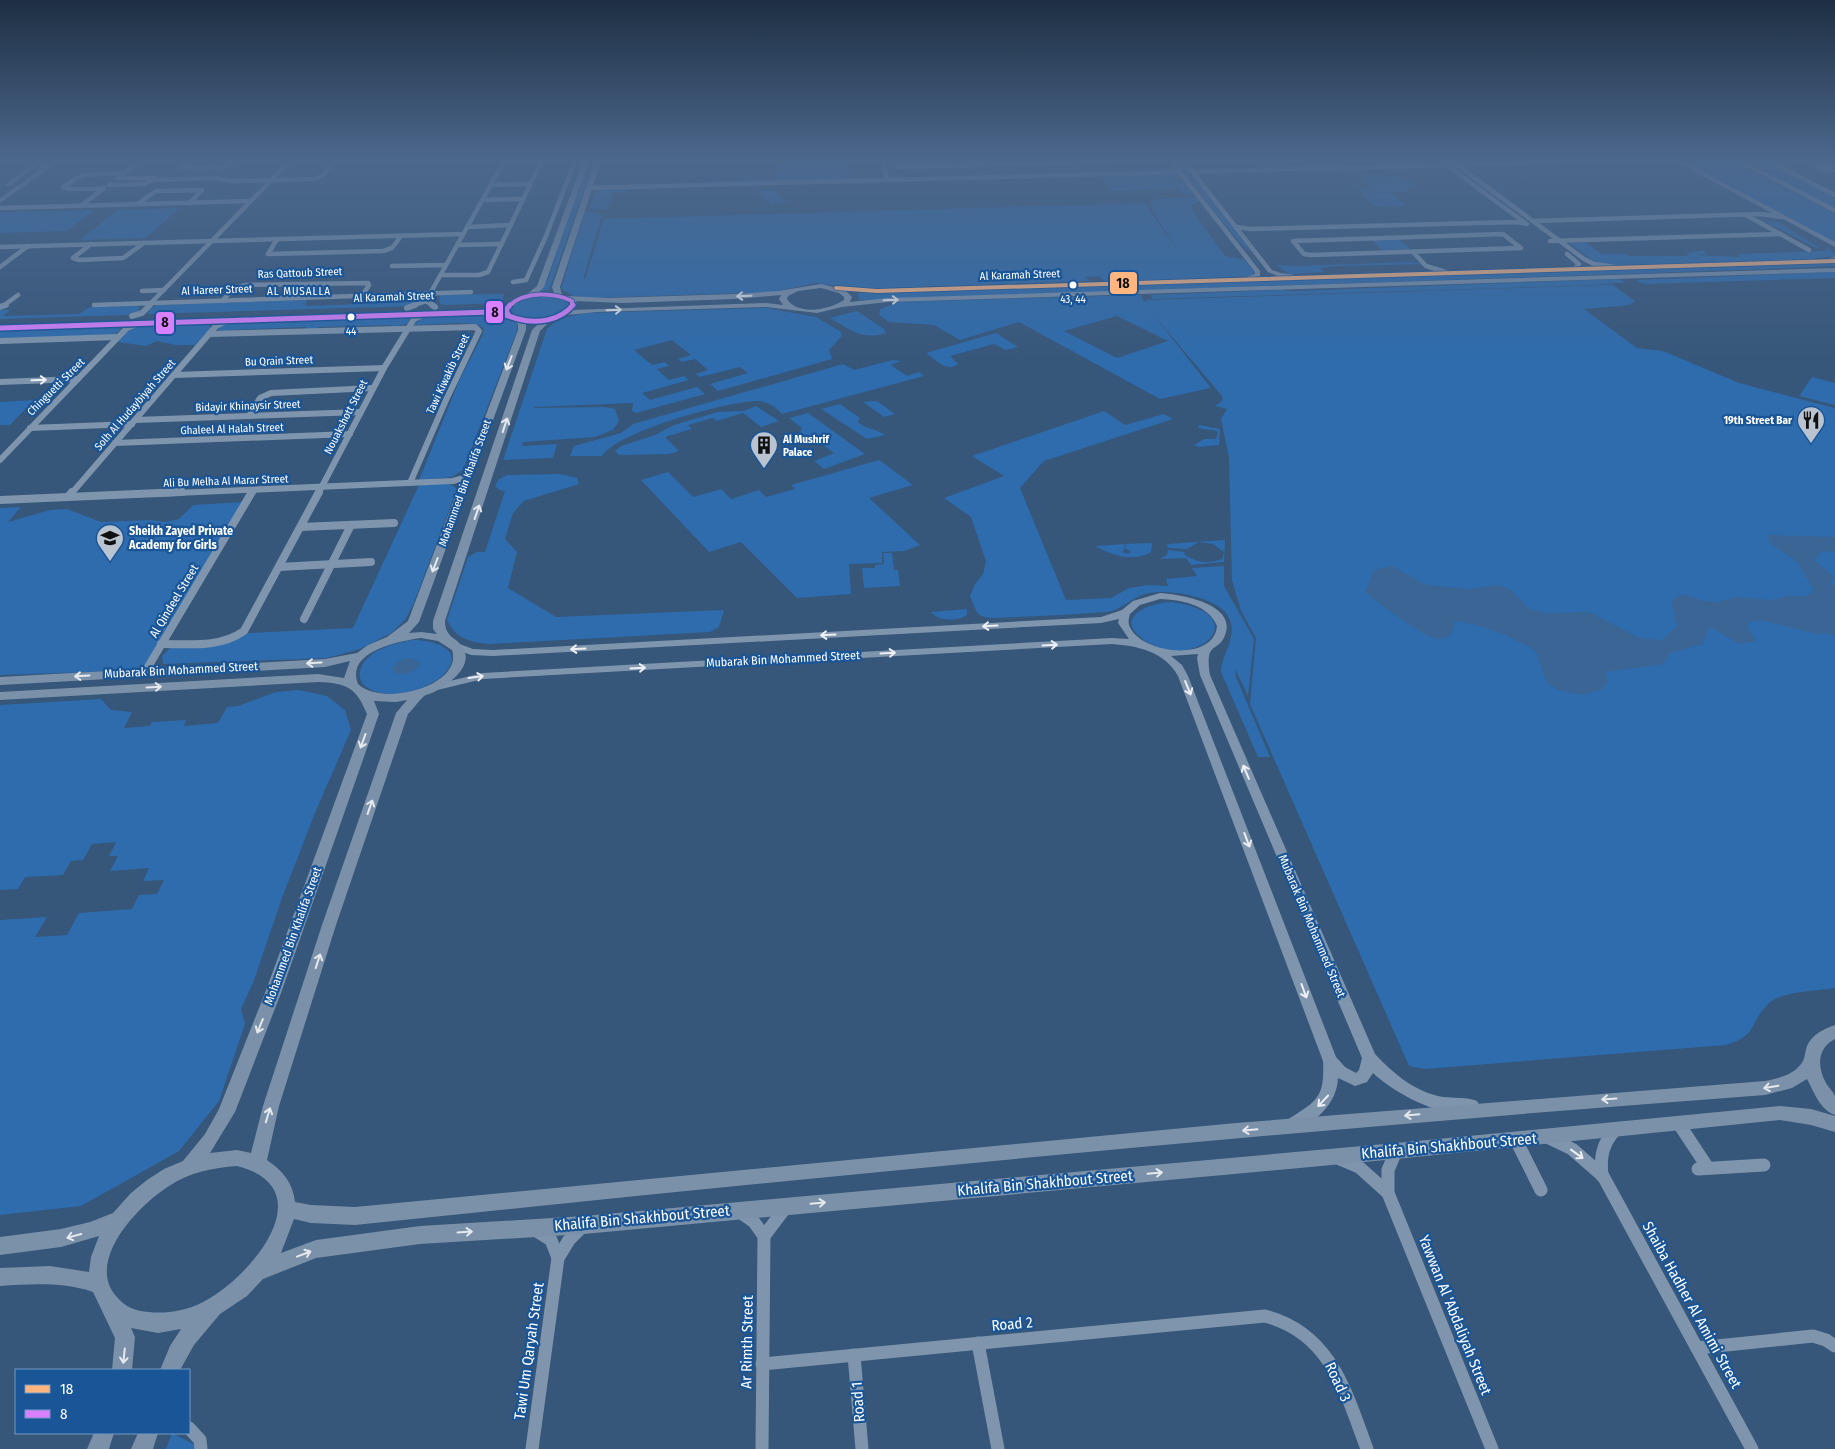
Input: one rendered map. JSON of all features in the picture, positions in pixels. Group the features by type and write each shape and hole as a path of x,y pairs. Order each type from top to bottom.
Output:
{"main road":[{"path":"562,229 540,287 508,306 508,314 518,319 548,319 565,313 597,310 766,305 794,308"},
{"path":"559,296 556,287 575,229"},
{"path":"1804,229 1835,244"},
{"name":"Al Karamah Street","path":"792,291 813,286 877,291 1834,260"},
{"name":"Al Karamah Street","path":"794,308 819,311 843,304 879,300 1835,270"},
{"path":"836,288 848,297 843,304"},
{"path":"567,298 597,301 766,295 792,291"},
{"path":"792,291 787,293 784,300 788,306 794,308"},
{"name":"Al Karamah Street","path":"0,321 134,320 213,324 226,321 410,314 435,307 495,304 523,298 559,296 567,298"},
{"path":"565,313 573,305 572,301 567,298"},
{"name":"Al Karamah Street","path":"0,328 126,326 144,314 424,314 491,312 508,314"},
{"name":"Mohammed Bin Khalifa Street","path":"392,639 406,630 413,622 522,330 522,323 518,319"},
{"name":"Mohammed Bin Khalifa Street","path":"424,692 447,679 455,670 459,661 459,652 439,629 439,621 536,330 548,319"},
{"path":"392,639 421,635 450,642"},
{"name":"Mubarak Bin Mohammed Street","path":"0,681 325,663 362,655 392,639"},
{"path":"362,655 350,674 351,683 366,696 382,699 400,698 424,692"},
{"name":"Mubarak Bin Mohammed Street","path":"0,696 318,678 351,683"},
{"path":"258,1163 263,1134 271,1106 329,925 399,720 402,713 424,692"},
{"name":"Mohammed Bin Khalifa Street","path":"189,1167 211,1139 226,1112 273,993 373,714 366,696"},
{"path":"1835,1032 1826,1034 1814,1046 1811,1063 1816,1081 1828,1101 1835,1108"},
{"path":"287,1209 311,1214 355,1216 833,1167 1508,1106 1765,1088 1787,1084 1800,1077 1811,1063"},
{"name":"Khalifa Bin Shakhbout Street","path":"259,1271 316,1249 420,1235 584,1225 1516,1140 1780,1113 1811,1117 1835,1124"},
{"path":"112,1309 132,1320 158,1323 187,1318 217,1305 240,1290 259,1271 274,1250 280,1236 287,1209 284,1189 274,1174 258,1163 237,1158 214,1160 189,1167 155,1186 139,1198 119,1219 104,1249 99,1264 99,1285 125,1337 122,1369"},
{"path":"0,1246 59,1240 89,1232 119,1219"},
{"path":"0,1277 50,1274 84,1279 99,1285"},
{"path":"170,1369 189,1333 217,1305"},
{"path":"98,1449 104,1434"},
{"path":"142,1449 148,1434"}],"street":[{"path":"144,314 152,302 224,229"},
{"path":"410,314 426,301 466,229"},
{"path":"441,275 488,272 509,229"},
{"path":"513,282 526,280 549,229"},
{"path":"1224,229 1258,272 1258,275 1246,279"},
{"path":"1238,229 1270,271 1300,277"},
{"path":"1242,234 1250,229 1261,229"},
{"path":"1533,229 1577,262 1579,264 1574,269"},
{"path":"1543,229 1588,262 1615,267"},
{"path":"1771,229 1809,250"},
{"path":"0,247 463,234"},
{"path":"1503,234 1521,248 1307,255 1293,241 1355,238 1503,234"},
{"path":"1550,241 1780,234"},
{"path":"277,239 268,254 383,251 392,248 401,236"},
{"path":"1438,236 1444,241"},
{"path":"1355,238 1360,243"},
{"path":"91,244 73,258 79,260 123,258 144,243"},
{"path":"457,245 502,244"},
{"path":"0,267 28,246"},
{"path":"1450,246 1455,251"},
{"path":"1366,248 1371,254"},
{"path":"1242,251 1255,251"},
{"path":"1413,252 1426,266 1449,273"},
{"path":"535,262 547,266"},
{"path":"392,266 446,265"},
{"path":"532,268 547,266"},
{"path":"1420,274 1426,266"},
{"name":"Ras Qattoub Street","path":"222,300 234,288 246,285 368,283 369,285 362,296"},
{"path":"142,291 164,290"},
{"path":"430,294 471,292"},
{"name":"Al Hareer Street","path":"94,304 430,294"},
{"path":"0,307 5,306 18,295"},
{"path":"426,301 435,307"},
{"name":"Nouakshott Street","path":"160,644 226,641 237,638 244,631 301,527 373,388 408,328 410,314"},
{"name":"Solh Al Hudaybiyah Street","path":"68,497 209,334 213,324"},
{"name":"Chinguetti Street","path":"0,460 118,337 126,326"},
{"name":"Tawi Kiwakib Street","path":"209,334 476,327 479,331 446,400 410,483"},
{"path":"0,341 118,337"},
{"name":"Bu Qrain Street","path":"174,375 384,368"},
{"path":"0,382 78,379"},
{"path":"249,416 260,398 271,393 373,388"},
{"name":"Bidayir Khinaysir Street","path":"30,428 361,412"},
{"name":"Ghaleel Al Halah Street","path":"115,443 350,434"},
{"path":"0,447 12,447"},
{"name":"Ali Bu Melha Al Marar Street","path":"0,500 467,481"},
{"name":"Al Qindeel Street","path":"145,672 253,491"},
{"path":"301,527 394,523"},
{"path":"304,619 352,525"},
{"path":"279,567 371,562"},
{"path":"1160,596 1192,600 1216,615 1222,624 1222,634 1216,643 1205,650 1175,654 1158,651 1139,643 1124,628 1122,620 1125,612 1132,604 1144,599 1160,596"},
{"name":"Mubarak Bin Mohammed Street","path":"450,642 471,652 493,653 1101,620 1117,617 1125,612"},
{"name":"Mubarak Bin Mohammed Street","path":"424,692 456,681 483,676 970,648 1112,642 1139,643"},
{"name":"Mubarak Bin Mohammed Street","path":"1205,650 1202,658 1205,675 1369,1058 1385,1077 1396,1085 1428,1101 1450,1105 1508,1106"},
{"path":"1158,651 1178,667 1187,685 1330,1061 1333,1082 1327,1097 1311,1112 1289,1127"},
{"path":"1330,1061 1340,1072 1355,1080 1362,1079 1366,1074 1369,1058"},
{"path":"1679,1124 1703,1168 1764,1165"},
{"name":"Shaiba Hadher Al Amimi Street","path":"1615,1130 1603,1145 1600,1165 1602,1176 1752,1449"},
{"name":"Shaiba Hadher Al Amimi Street","path":"1548,1137 1572,1150 1602,1176"},
{"path":"1516,1140 1541,1190"},
{"name":"Yawwan Al 'Abdaliyah Street","path":"1396,1151 1388,1170 1388,1193 1492,1449"},
{"name":"Yawwan Al 'Abdaliyah Street","path":"1333,1156 1359,1167 1388,1193"},
{"path":"737,1210 754,1222 764,1236 788,1205"},
{"name":"Tawi Um Qaryah Street","path":"532,1449 558,1258 569,1240 584,1225"},
{"path":"532,1228 551,1240 558,1258"},
{"name":"Ar Rimth Street","path":"762,1449 764,1236"},
{"name":"Road 2","path":"762,1364 1265,1316"},
{"name":"Road 3","path":"1265,1316 1286,1322 1303,1332 1322,1350 1336,1371 1367,1449"},
{"path":"1697,1348 1813,1336 1826,1340 1835,1346"},
{"path":"978,1344 998,1449"},
{"name":"Road 1","path":"854,1355 862,1449"},
{"path":"190,1429 200,1440 201,1449"}],"shaded area":[{"path":"0,229 70,229 67,231 0,233"},
{"path":"94,229 156,229 146,238 80,240"},
{"path":"565,229 570,229 549,290 540,291 548,279"},
{"path":"580,229 598,229 583,279 585,279 601,229 1162,229 1178,252 1164,229 1205,229 1225,256 1245,260 1255,273 1250,276 1176,280 1104,281 1099,276 1085,277 1090,281 858,289 816,283 772,292 589,298 574,296 561,289"},
{"path":"1228,229 1233,229 1251,251 1245,247"},
{"path":"1779,229 1789,229 1820,248 1814,247"},
{"path":"1810,229 1835,229 1835,242"},
{"path":"1399,239 1410,249 1382,250 1372,240"},
{"path":"1569,243 1587,243 1601,254 1626,254 1629,256 1689,256 1686,253 1703,251 1707,254 1695,255 1741,257 1736,254 1825,251 1826,247 1835,253 1835,256 1804,260 1618,265 1596,263"},
{"path":"1411,262 1423,264 1337,266 1320,268 1324,272 1289,274 1276,265 1296,266"},
{"path":"1835,262 1835,266 1765,269 859,300 858,293"},
{"path":"1835,272 1835,278 1643,284 1636,280"},
{"path":"1617,279 1627,282 1595,285 1152,299 1151,295 1293,291"},
{"path":"1613,285 1635,301 1629,305 1584,309 1637,348 1663,351 1739,383 1835,408 1835,988 1789,994 1773,1000 1761,1012 1748,1033 1726,1045 1425,1069 1409,1066 1250,704 1256,638 1241,611 1232,580 1229,457 1221,419 1227,409 1215,406 1223,400 1222,396 1153,314 1211,388 1160,399 1019,322 960,340 934,325 889,322 879,315 880,309 899,302 1141,295 1144,302 1148,300","holes":["1117,316 1168,341 1117,358 1064,331"]},
{"path":"504,294 502,301 499,303 446,305 440,304 439,301 440,295"},
{"path":"421,296 429,298 427,302 417,306 148,314 149,310 157,305 307,300 305,306 413,302"},
{"path":"535,297 552,297 566,300 569,306 557,313 531,319 516,315 511,310 518,302 523,300"},
{"path":"90,307 140,307 138,311 127,315 0,319 0,310 10,310 3,316 79,314"},
{"path":"766,308 816,317 841,332 842,336 829,350 832,359 718,391 710,384 748,373 740,367 700,377 696,374 708,370 695,359 682,362 678,359 691,355 672,340 634,350 652,365 665,362 669,366 657,369 669,380 684,376 689,380 642,393 650,400 697,387 705,394 636,413 632,411 633,403 534,407 604,407 615,409 619,421 613,430 595,437 523,442 522,446 557,444 553,458 503,460 547,329 562,319 589,313"},
{"path":"857,311 884,329 886,333 870,336 863,335 850,330 830,318"},
{"path":"433,315 489,315 506,319 517,324 517,331 463,470 452,477 419,480 459,381 483,334 483,328 477,324 459,323 414,325 419,320"},
{"path":"408,317 407,324 391,327 392,325 319,327 305,330 306,327 232,330 230,332 217,330 227,322"},
{"path":"208,323 211,328 195,345 176,345 157,341 146,346 118,342 130,329 138,325"},
{"path":"117,326 121,329 113,336 0,338 0,330 9,329"},
{"path":"996,333 1018,347 1006,350 994,344 950,356 958,364 950,367 926,353"},
{"path":"893,360 901,361 891,365 907,376 919,372 924,376 782,414 770,404 760,401 698,412 629,437 612,447 602,456 570,456 574,446 621,433 633,424 843,364 854,370"},
{"path":"1812,377 1835,383 1835,405 1799,396"},
{"path":"34,400 10,425 0,425 0,402"},
{"path":"877,401 895,414 884,417 863,402"},
{"path":"840,404 860,418 858,422 885,435 867,439 821,409"},
{"path":"756,406 779,421 761,427 743,413 717,421 713,418 688,425 692,429 665,437 679,451 669,454 619,455 615,451 621,446 655,435 674,425 718,412 744,411"},
{"path":"1104,411 1125,425 1164,414 1173,419 1044,461 1020,488 1066,600 1111,598 1129,588 1148,585 1168,586 1166,579 1197,576 1192,568 1224,566 1224,586 1254,639 1248,696 1235,669 1236,677 1270,757 1258,757 1221,672 1232,632 1229,618 1223,610 1214,604 1203,599 1178,593 1154,592 1140,596 1117,609 1107,612 996,618 981,616 976,610 970,596 975,584 983,574 986,561 971,517 944,498 1004,476 972,456"},
{"path":"808,413 865,454 824,469 814,461 834,453 811,436 804,438 799,434 802,428 789,418"},
{"path":"1199,425 1220,429 1219,445 1199,447 1194,445 1204,439 1216,439 1218,432 1200,428 1198,427"},
{"path":"879,460 913,485 869,498 920,545 904,551 882,552 882,563 849,564 851,594 797,598 741,542 709,552 641,480 668,472 693,497 721,489 731,499 759,490 766,497 795,489 791,485"},
{"path":"560,474 577,478 579,484 524,501 513,513 505,539 517,552 508,588 556,617 724,610 719,627 710,632 489,644 470,641 459,635 447,620 468,557 477,552 485,552 505,491 499,490 495,486 499,479 507,475"},
{"path":"445,483 457,489 413,605 405,620 391,633 360,649 327,658 163,664 162,656 170,648 202,645 250,633 353,628 419,485"},
{"path":"244,502 149,668 0,675 0,508 21,507 8,522 50,510 67,509 101,522 150,520 166,522 179,519 193,505"},
{"path":"1768,535 1835,537 1835,551 1821,552 1814,560 1834,577 1830,583 1835,587 1835,636 1826,633 1817,634 1761,620 1751,621 1747,626 1756,641 1739,644 1710,627 1703,644 1670,653 1664,664 1605,672 1608,682 1601,690 1581,695 1558,690 1547,683 1535,650 1515,640 1487,628 1455,621 1452,633 1443,639 1435,638 1403,621 1365,592 1374,570 1392,566 1426,585 1468,589 1498,585 1510,589 1528,608 1545,613 1589,612 1640,638 1662,640 1677,625 1671,601 1678,596 1686,595 1703,601 1718,602 1736,597 1771,600 1787,596 1807,596 1814,590 1798,563 1769,542"},
{"path":"1225,540 1224,562 1191,565 1186,558 1159,559 1167,555 1168,550 1185,552 1184,554 1198,561 1217,561 1222,559 1224,552 1213,544 1199,542 1187,549 1168,548 1167,544"},
{"path":"1152,543 1151,552 1137,557 1115,555 1095,546 1124,544 1125,549 1122,552 1128,554 1131,551 1126,549 1125,544"},
{"path":"883,553 892,553 894,570 898,570 900,586 864,588 862,568 875,568 875,565 884,564"},
{"path":"1171,602 1197,609 1211,618 1215,629 1210,639 1198,647 1182,651 1163,649 1144,640 1135,632 1132,624 1133,618 1137,613 1153,605"},
{"path":"967,609 967,615 953,620 943,619 931,612"},
{"path":"413,640 438,644 450,653 452,659 450,666 443,675 426,686 405,693 382,693 364,685 360,679 360,672 367,658 381,649"},
{"path":"408,658 419,661 419,666 407,674 394,672 392,668 399,661"},
{"path":"299,690 327,696 345,710 351,730 315,813 282,898 253,983 241,1009 245,1024 219,1101 179,1151 81,1206 0,1215 0,920 47,917 35,937 67,935 79,913 132,909 139,895 157,894 164,880 143,881 149,868 110,871 118,856 109,856 116,842 92,844 83,860 71,861 63,875 25,877 18,889 0,890 0,705 101,699 111,710 132,712 124,728 150,726 152,722 186,720 184,726 218,723 227,707 238,706 276,692"},
{"path":"172,1434 197,1446 196,1449 166,1449"}],"transit line":[{"name":"18","path":"836,288 877,291 1835,261"},
{"name":"8","path":"0,328 491,312 502,313 518,319 540,321 556,318 569,310 573,305 572,301 565,298 537,295 511,304 506,310 508,314"}],"place":[{"name":"43, 44","path":"1073,285"},
{"name":"44","path":"351,317"},
{"name":"19th Street Bar","path":"1811,444"},
{"name":"Al Mushrif Palace","path":"764,469"},
{"name":"Sheikh Zayed Private Academy for Girls","path":"110,562"}],"district":[{"name":"AL MUSALLA","path":"299,291"}]}
